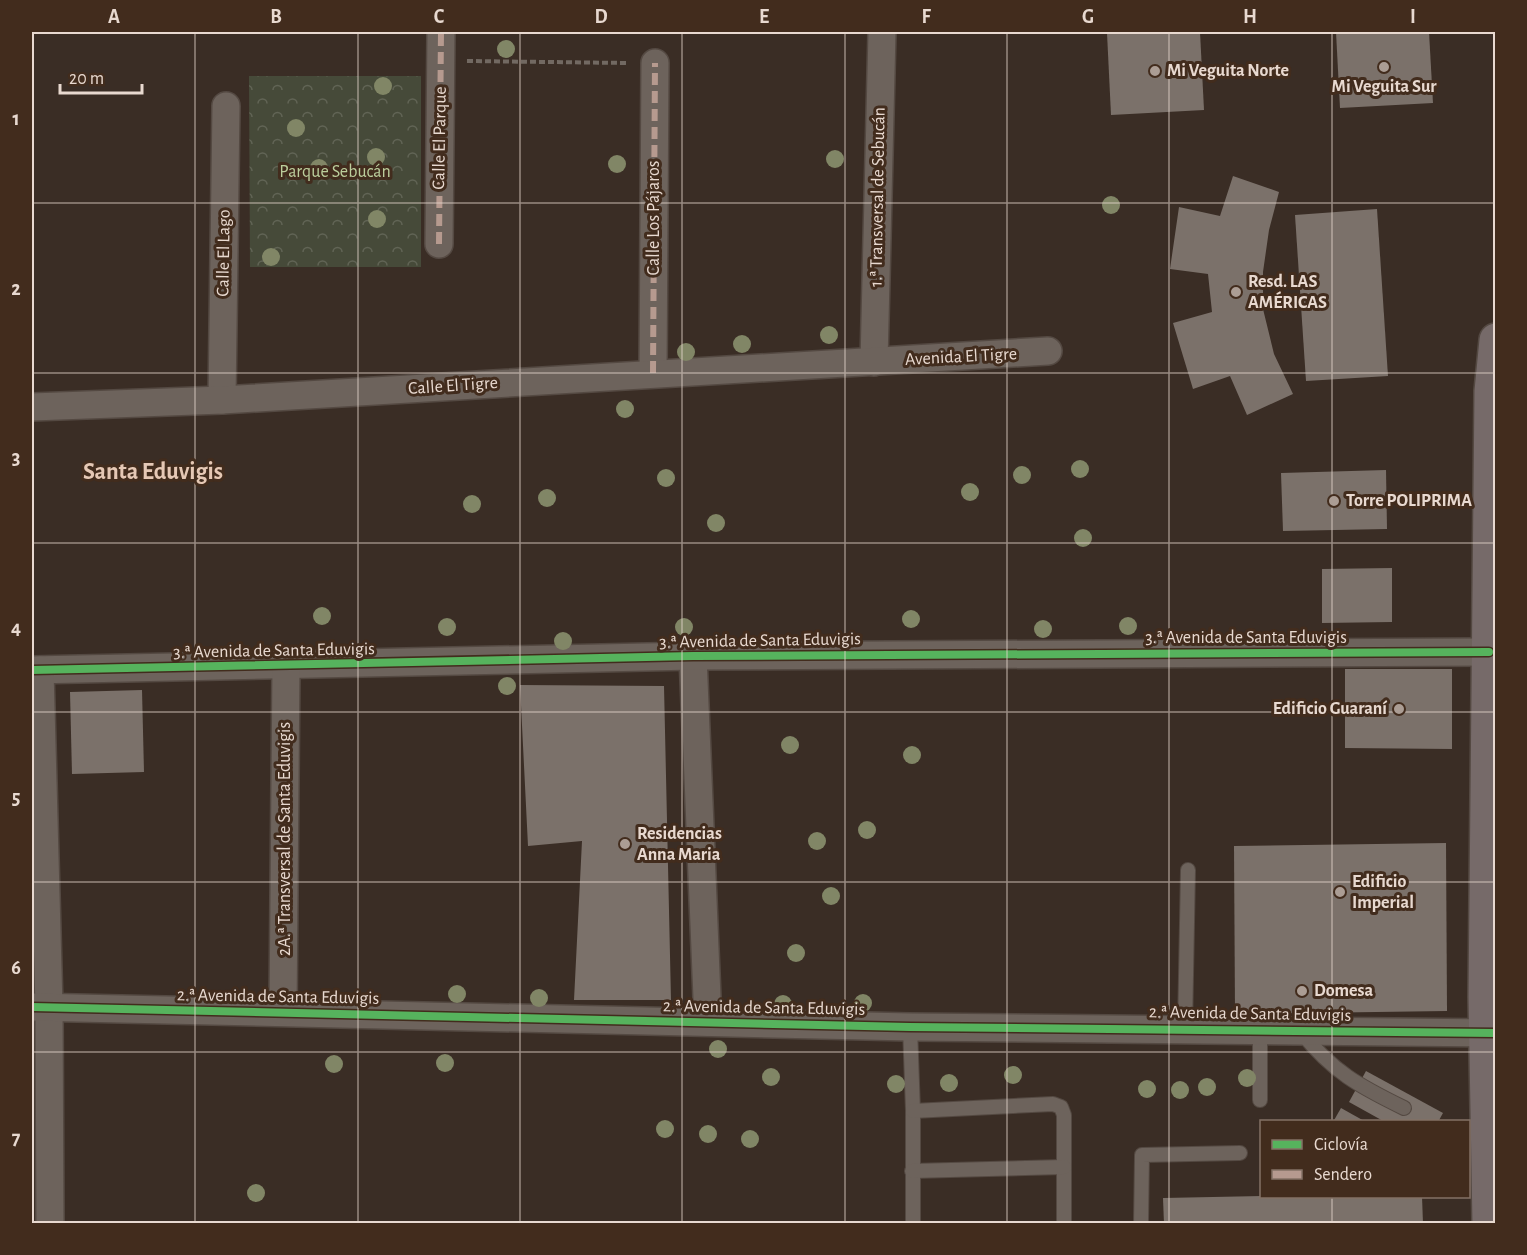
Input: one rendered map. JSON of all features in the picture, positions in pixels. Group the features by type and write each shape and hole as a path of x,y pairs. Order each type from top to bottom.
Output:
{"main road":[{"path":"1489,1224 1491,391 1496,340"}],"street":[{"name":"Calle El Parque","path":"439,244 441,32"},
{"name":"1.ª Transversal de Sebucán","path":"874,362 882,32"},
{"name":"Calle Los Pájaros","path":"653,373 655,63"},
{"name":"Calle El Lago","path":"222,400 226,106"},
{"name":"Avenida El Tigre","path":"874,362 1048,351"},
{"name":"Calle El Tigre","path":"32,407 222,400 653,373 874,362"},
{"name":"3.ª Avenida de Santa Eduvigis","path":"36,670 693,656 1489,652"},
{"path":"693,656 708,1022"},
{"name":"2A.ª Transversal de Santa Eduvigis","path":"283,1011 286,666"},
{"path":"36,670 40,1007 50,1224"},
{"name":"2.ª Avenida de Santa Eduvigis","path":"40,1007 910,1027 1300,1029 1490,1033"}],"lane":[{"path":"1185,1028 1188,870"},
{"path":"910,1027 914,1111 913,1224"},
{"path":"1260,1029 1260,1100"},
{"path":"1300,1029 1324,1060 1367,1090 1404,1108"},
{"path":"914,1111 1053,1104 1061,1107 1064,1115 1064,1224"},
{"path":"1142,1224 1142,1155 1240,1153"},
{"path":"912,1171 1064,1167"}],"path":[{"path":"441,61 655,63"}],"green space":[{"name":"Parque Sebucán","path":"249,76 421,76 421,267 250,267"}],"building":[{"name":"Mi Veguita Norte","path":"1200,32 1204,110 1111,115 1107,33"},
{"name":"Mi Veguita Sur","path":"1336,32 1429,32 1433,103 1340,108"},
{"name":"Resd. LAS AMÉRICAS","path":"1233,176 1279,192 1269,230 1263,272 1263,309 1274,354 1293,394 1247,415 1230,376 1193,389 1173,323 1212,312 1208,274 1170,269 1179,207 1220,216"},
{"path":"1377,209 1388,376 1306,381 1295,215"},
{"name":"Torre POLIPRIMA","path":"1386,470 1387,529 1283,531 1281,473"},
{"path":"1392,568 1392,622 1322,623 1322,569"},
{"name":"Edificio Guaraní","path":"1345,669 1452,669 1452,749 1345,748"},
{"name":"Residencias Anna Maria","path":"520,685 664,686 671,1000 574,1000 582,841 528,846"},
{"path":"142,690 144,772 72,774 70,692"},
{"name":"Edificio Imperial","path":"1446,843 1447,1011 1235,1014 1234,846"},
{"path":"40,920 38,979 32,980 32,921"},
{"path":"1366,1071 1443,1113 1439,1120 1381,1120 1349,1102"},
{"path":"1341,1108 1362,1120 1334,1120"},
{"path":"1260,1196 1260,1198 1422,1198 1423,1224 1164,1224 1163,1198"}],"marked path":[{"path":"439,244 441,32"},
{"path":"653,373 655,63"}],"cycle path":[{"path":"32,670 693,656 1489,652"},
{"path":"32,1007 910,1027 1496,1033"}],"place":[{"name":"Mi Veguita Sur","path":"1384,67"},
{"name":"Mi Veguita Norte","path":"1155,71"},
{"name":"Resd. LAS AMÉRICAS","path":"1236,292"},
{"name":"Torre POLIPRIMA","path":"1334,501"},
{"name":"Edificio Guaraní","path":"1399,709"},
{"name":"Residencias Anna Maria","path":"625,844"},
{"name":"Edificio Imperial","path":"1340,892"},
{"name":"Domesa","path":"1302,991"}],"district":[{"name":"Santa Eduvigis","path":"153,472"}]}
